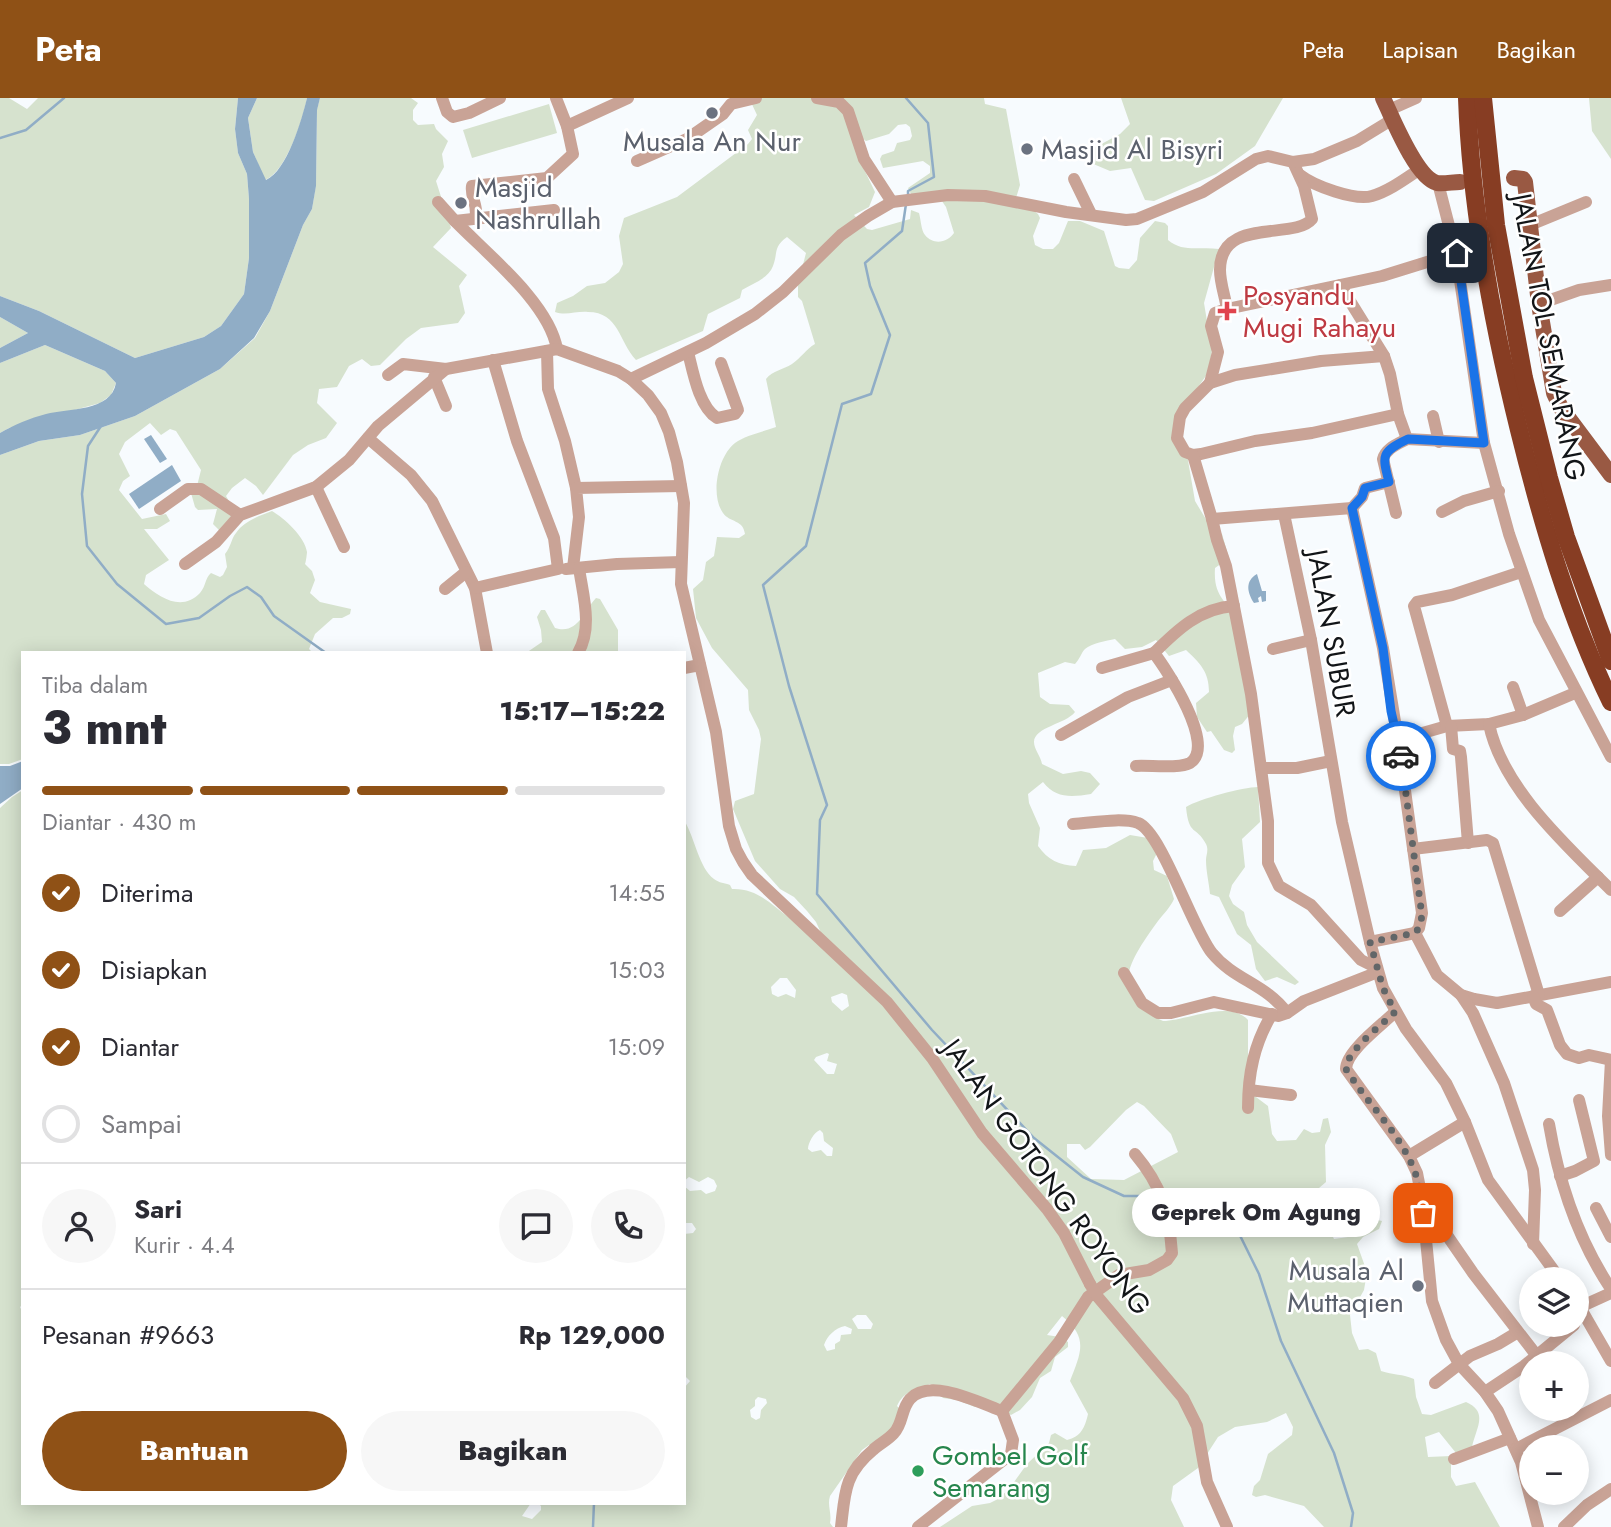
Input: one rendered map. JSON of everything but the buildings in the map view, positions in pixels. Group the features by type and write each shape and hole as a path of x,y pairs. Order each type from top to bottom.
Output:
{"highway":[{"name":"JALAN TOL SEMARANG","path":"1467,98 1478,226 1499,348 1549,544 1569,601 1611,702"},
{"name":"JALAN TOL SEMARANG","path":"1483,98 1496,225 1524,378 1566,537 1611,661"}],"main road":[{"path":"1388,109 1425,176 1438,183 1460,182"},
{"path":"1517,178 1525,182 1539,304 1554,393 1566,415 1611,475"}],"street":[{"path":"442,98 447,112 453,117 469,113 500,98"},
{"path":"475,219 477,206 472,186 547,178 573,153 567,126 556,98"},
{"path":"567,126 628,98"},
{"path":"637,161 687,139 723,114 729,101 756,98"},
{"path":"817,98 839,102 848,111 864,159 896,201"},
{"path":"388,375 403,364 446,369 552,350 618,371 631,379 688,352 755,314 778,297 841,235 896,201 948,195 985,196 1046,209 1126,220 1147,216 1203,192 1256,159 1268,156 1293,162 1314,159 1338,150 1388,109 1416,98"},
{"path":"1227,309 1220,270 1230,243 1240,237 1304,226 1310,222 1312,215 1293,162"},
{"path":"1300,176 1327,189 1369,197 1402,182 1420,169"},
{"path":"1074,178 1091,214"},
{"path":"1438,183 1457,253 1484,443 1509,534 1539,620 1611,757"},
{"path":"439,202 506,272 541,313 553,332 548,388 574,472 579,517 576,568 586,636 579,651"},
{"path":"1530,225 1586,202"},
{"path":"455,221 554,209"},
{"path":"1210,383 1218,352 1212,320 1215,313 1382,276 1457,253"},
{"path":"1340,285 1384,356 1398,414 1408,439"},
{"path":"1539,304 1579,290 1611,285"},
{"path":"688,352 705,403 717,418 735,414 738,410 720,363"},
{"path":"1384,356 1321,361 1235,375 1210,383 1185,408 1180,417 1177,438 1185,452 1193,455 1398,414"},
{"path":"493,360 517,441 554,538 558,569"},
{"path":"185,564 216,542 240,515 316,487 343,466 368,438 446,369"},
{"path":"434,377 446,406"},
{"name":"JALAN GOTONG ROYONG","path":"631,379 648,395 661,413 669,432 685,518 681,562 683,595 720,751 729,826 736,849 752,875 887,1002 932,1058 982,1133 1047,1209 1064,1234 1097,1296 1183,1398 1197,1426 1207,1482 1227,1527"},
{"path":"1433,416 1439,442"},
{"path":"368,438 411,475 427,493 475,588 488,651"},
{"path":"1396,513 1383,459 1385,454 1408,439 1484,443"},
{"path":"1193,455 1226,566 1251,694 1268,821 1268,863 1275,880 1285,891 1311,905 1361,960 1377,970"},
{"path":"1212,519 1352,508 1362,497 1365,488 1389,482"},
{"path":"576,488 681,486"},
{"path":"316,487 344,547"},
{"path":"160,509 188,489 201,489 240,515"},
{"path":"1442,512 1464,501 1499,491"},
{"path":"1352,508 1383,648 1422,916 1415,933 1370,942"},
{"name":"JALAN SUBUR","path":"1284,514 1311,640 1331,761 1359,902 1383,988 1395,1012 1441,1076 1465,1122 1488,1180 1551,1267"},
{"path":"475,588 558,569 681,562"},
{"path":"445,589 466,572"},
{"path":"1468,843 1460,751 1453,749 1449,726 1413,606 1417,602 1451,595 1521,572"},
{"path":"1102,668 1154,653 1199,615 1217,607 1234,606"},
{"path":"1273,649 1311,640"},
{"path":"1136,766 1186,765 1198,753 1197,734 1172,680 1154,653"},
{"path":"686,668 700,665"},
{"path":"1061,735 1140,691 1172,680"},
{"path":"1513,687 1523,715"},
{"path":"1398,740 1449,726 1489,724 1523,715 1576,693"},
{"path":"1489,724 1498,753 1523,792 1560,841 1611,890"},
{"name":"JALAN SUBUR","path":"1261,768 1297,768 1331,761"},
{"path":"1073,824 1124,821 1140,823 1145,827 1211,953 1237,975 1269,993 1287,1013"},
{"path":"1413,849 1490,840 1494,844 1536,995 1536,1004 1547,1010 1560,1045 1567,1054 1579,1058 1589,1055 1611,1060 1608,1107 1611,1155 1560,1177"},
{"path":"1560,911 1598,877"},
{"path":"1415,933 1437,975 1461,995 1473,1013 1504,1083 1533,1170 1533,1244"},
{"path":"1124,973 1142,1003 1158,1013 1171,1013 1214,1002 1278,1016 1287,1013 1304,1000 1377,970"},
{"path":"1461,995 1497,1003 1611,982"},
{"path":"1395,1012 1346,1060 1346,1069 1409,1156 1417,1173 1432,1301 1446,1340 1460,1364 1498,1411 1513,1444 1538,1527"},
{"path":"1248,1108 1253,1057 1272,1014"},
{"path":"1249,1090 1291,1096"},
{"path":"1579,1100 1594,1161"},
{"path":"1409,1156 1465,1122"},
{"path":"1549,1124 1560,1177 1575,1223 1611,1291 1589,1307"},
{"path":"1002,1411 1059,1342 1088,1297 1119,1275 1149,1270 1167,1260 1172,1253 1163,1198 1154,1178 1135,1154"},
{"path":"1422,1199 1473,1273 1533,1351"},
{"path":"1596,1208 1611,1237"},
{"path":"1589,1329 1611,1361"},
{"path":"1435,1383 1460,1364 1518,1332"},
{"path":"1542,1351 1556,1337"},
{"path":"1485,1392 1519,1368"},
{"path":"841,1527 849,1476 870,1452 895,1433 905,1406 915,1395 945,1391 1002,1411 1013,1440 1011,1454 918,1527"},
{"path":"1454,1459 1513,1444 1611,1401"},
{"path":"1564,1527 1587,1505 1611,1489"}],"green space":[{"path":"0,98 9,98 27,109 38,98 238,98 235,129 238,153 247,174 249,258 244,294 221,326 204,337 135,358 39,311 0,296"},
{"path":"257,98 307,98 302,119 286,156 273,175 265,180 253,152 248,118"},
{"path":"320,98 411,98 418,103 413,110 413,120 418,125 434,124 448,141 442,154 444,167 436,181 451,228 433,247 467,275 459,286 465,313 458,323 421,328 380,365 371,366 362,359 349,366 337,387 319,389 317,403 337,423 326,438 293,455 263,495 245,478 232,488 226,496 237,515 220,531 213,524 217,509 198,510 195,507 191,493 197,486 201,470 176,431 170,429 161,435 150,423 125,442 119,454 130,476 123,481 119,490 142,519 166,514 170,521 157,529 144,529 169,560 146,575 144,584 164,598 186,602 200,593 211,573 220,577 223,575 227,567 225,554 239,529 247,522 272,511 293,528 305,546 305,564 312,571 315,580 310,593 320,602 351,609 350,614 333,618 315,634 309,649 311,651 21,651 21,760 0,764 0,455 39,441 80,435 135,416 220,369 255,338 270,311 303,225 312,209 316,185 317,109"},
{"path":"749,98 984,98 985,104 1006,109 1020,185 1016,198 1040,218 1033,236 1035,245 1043,249 1053,249 1059,243 1068,221 1080,221 1104,231 1115,266 1129,269 1137,260 1140,238 1155,221 1168,226 1168,240 1174,244 1186,248 1219,249 1204,303 1214,339 1208,373 1176,418 1185,443 1195,501 1207,521 1222,534 1229,558 1215,568 1216,586 1235,622 1251,713 1242,724 1235,727 1235,750 1232,753 1224,750 1197,717 1196,703 1209,692 1203,668 1186,650 1169,656 1156,640 1142,647 1125,649 1115,639 1099,642 1085,649 1075,664 1065,662 1038,673 1040,697 1050,704 1069,705 1075,712 1035,737 1034,745 1042,764 1063,774 1081,771 1090,773 1100,784 1091,794 1071,796 1053,791 1043,782 1028,794 1040,828 1038,846 1054,861 1076,866 1083,850 1106,848 1130,835 1148,838 1157,853 1153,861 1154,870 1167,876 1174,899 1132,963 1128,976 1134,1000 1145,1011 1163,1021 1219,1011 1240,1014 1248,1020 1248,1091 1268,1106 1272,1134 1277,1141 1296,1140 1304,1129 1312,1133 1320,1132 1323,1119 1328,1118 1331,1132 1325,1145 1326,1182 1319,1188 1306,1192 1304,1205 1307,1219 1328,1226 1334,1239 1348,1237 1350,1221 1382,1221 1379,1229 1363,1237 1357,1244 1367,1272 1364,1290 1350,1315 1352,1333 1359,1350 1368,1349 1376,1353 1381,1371 1414,1379 1422,1414 1431,1415 1466,1402 1477,1411 1479,1421 1472,1447 1456,1453 1439,1432 1425,1437 1428,1457 1451,1456 1451,1477 1456,1486 1475,1482 1500,1527 1324,1527 1304,1506 1265,1495 1252,1495 1268,1454 1292,1435 1293,1427 1286,1413 1267,1422 1235,1427 1218,1437 1198,1468 1173,1486 1171,1500 1184,1527 940,1527 972,1506 998,1499 1027,1464 1049,1443 1051,1435 1055,1433 1067,1440 1079,1434 1084,1427 1088,1414 1070,1381 1079,1353 1079,1339 1071,1324 1062,1316 1047,1335 1060,1337 1068,1342 1068,1347 1055,1357 1051,1371 1040,1378 1032,1397 1011,1415 989,1402 975,1407 943,1398 930,1384 903,1397 897,1406 907,1416 873,1446 869,1445 862,1450 830,1496 830,1523 833,1527 0,1527 0,808 21,791 21,1505 530,1505 522,1516 532,1519 541,1510 540,1505 686,1505 686,1386 690,1381 686,1377 686,1234 693,1233 696,1229 692,1223 686,1223 686,1188 690,1191 701,1190 706,1194 715,1191 717,1186 714,1180 708,1177 699,1182 689,1177 686,1179 686,824 705,868 714,879 730,885 732,889 757,894 795,921 822,935 807,911 794,897 780,889 755,861 733,809 735,801 754,794 761,739 749,710 748,690 712,648 696,618 693,589 703,580 706,562 714,556 717,537 739,538 745,534 742,526 726,516 719,505 718,476 724,457 739,440 776,427 766,379 792,364 815,344 802,301 798,297 798,284 806,253 787,237 778,247 768,274 742,290 740,298 708,314 703,331 636,360 617,329 606,317 588,312 555,312 557,303 587,286 605,283 619,272 623,264 619,236 624,218 677,197 748,144 752,139 748,130 757,115","holes":["906,124 910,127 912,136 910,140 897,143 894,151 882,155 880,159 883,168 923,161 930,166 930,173 908,188 912,196 935,191 946,207 954,233 941,242 932,241 925,235 919,213 911,210 910,219 872,230 867,229 854,215 869,207 875,192 864,169 862,138 866,141 889,134 898,125","780,978 787,978 796,990 795,998 786,994 778,997 772,994 771,987","842,993 847,995 849,1006 842,1011 832,1002 831,997","829,1054 827,1061 837,1064 834,1074 827,1074 814,1060","1137,1102 1144,1106 1171,1134 1178,1152 1124,1180 1091,1179 1067,1157 1067,1144 1080,1144 1085,1150","820,1130 824,1141 833,1148 832,1156 827,1156 821,1150 812,1152 808,1149 810,1141","857,1315 866,1315 873,1324 871,1329 858,1329 852,1319","841,1327 852,1329 851,1334 841,1335 835,1349 827,1351 824,1345 829,1336","758,1397 766,1399 767,1403 761,1410 760,1418 756,1420 751,1417 750,1410 755,1406"]},
{"path":"1121,98 1283,98 1255,146 1216,174 1154,201 1145,200 1131,168 1110,171 1091,163 1094,148 1120,134 1130,124"},
{"path":"1589,98 1611,98 1611,159 1592,131"},
{"path":"549,104 557,133 472,158 463,130"},
{"path":"0,317 28,333 0,348"},
{"path":"45,345 105,371 116,383 111,395 100,403 9,428 0,433 0,363"},
{"path":"596,598 600,599 618,630 618,651 529,651 542,642 537,617 541,610 545,610 555,628 569,628 580,621"},
{"path":"1258,787 1260,822 1242,839 1245,867 1232,885 1229,896 1233,904 1244,912 1247,925 1257,942 1299,982 1295,985 1277,977 1265,981 1256,969 1251,945 1237,934 1219,897 1210,894 1206,864 1207,846 1191,827 1187,816 1186,807 1192,804 1232,791"}],"water":[{"path":"238,98 257,98 248,118 253,152 266,180 274,175 287,156 307,98 320,98 317,110 316,186 312,209 303,225 270,311 254,338 220,369 135,416 80,435 39,441 0,455 0,433 40,416 97,404 106,399 116,383 105,371 45,345 0,363 0,348 28,333 0,317 0,296 39,311 135,358 204,337 221,326 244,294 249,258 249,199 247,174 238,153 235,129"},
{"path":"151,435 167,459 160,463 144,439"},
{"path":"172,465 181,481 139,509 129,494"},
{"path":"1257,574 1262,591 1266,591 1266,601 1262,602 1261,596 1258,598 1259,602 1254,603 1248,587 1250,580"},
{"path":"21,762 21,789 0,804 0,766"}],"waterway":[{"path":"0,138 26,130 64,98"},
{"path":"906,98 928,123 934,177 908,191 908,194"},
{"path":"906,204 902,231 865,263 870,286 890,335 871,394 842,404 806,546 763,585 789,686 827,805 820,820 817,894 932,1030 1034,1138 1083,1177 1124,1196 1156,1196"},
{"path":"101,426 88,446 82,494 87,546 117,584 166,624 199,618 247,587 261,597 274,616 323,651"},
{"path":"1166,1196 1221,1197 1259,1274 1281,1341 1334,1453 1353,1513 1351,1527"},
{"path":"593,1527 594,1505"}],"way so far":[{"path":"1401,756 1422,916 1415,933 1370,942 1383,988 1395,1012 1346,1060 1346,1069 1409,1156 1417,1173 1423,1213"}],"place":[{"name":"Musala An Nur","path":"712,113"},
{"name":"Masjid Al Bisyri","path":"1027,149"},
{"name":"Masjid Nashrullah","path":"461,203"},
{"name":"Posyandu Mugi Rahayu","path":"1227,311"},
{"name":"Geprek Om Agung","path":"1423,1213"},
{"name":"Musala Al Muttaqien","path":"1418,1286"},
{"name":"Gombel Golf Semarang","path":"918,1471"}],"route":[{"path":"1401,756 1391,711 1383,648 1352,508 1362,497 1365,488 1389,482 1383,459 1385,454 1408,439 1484,443 1457,253"}]}
